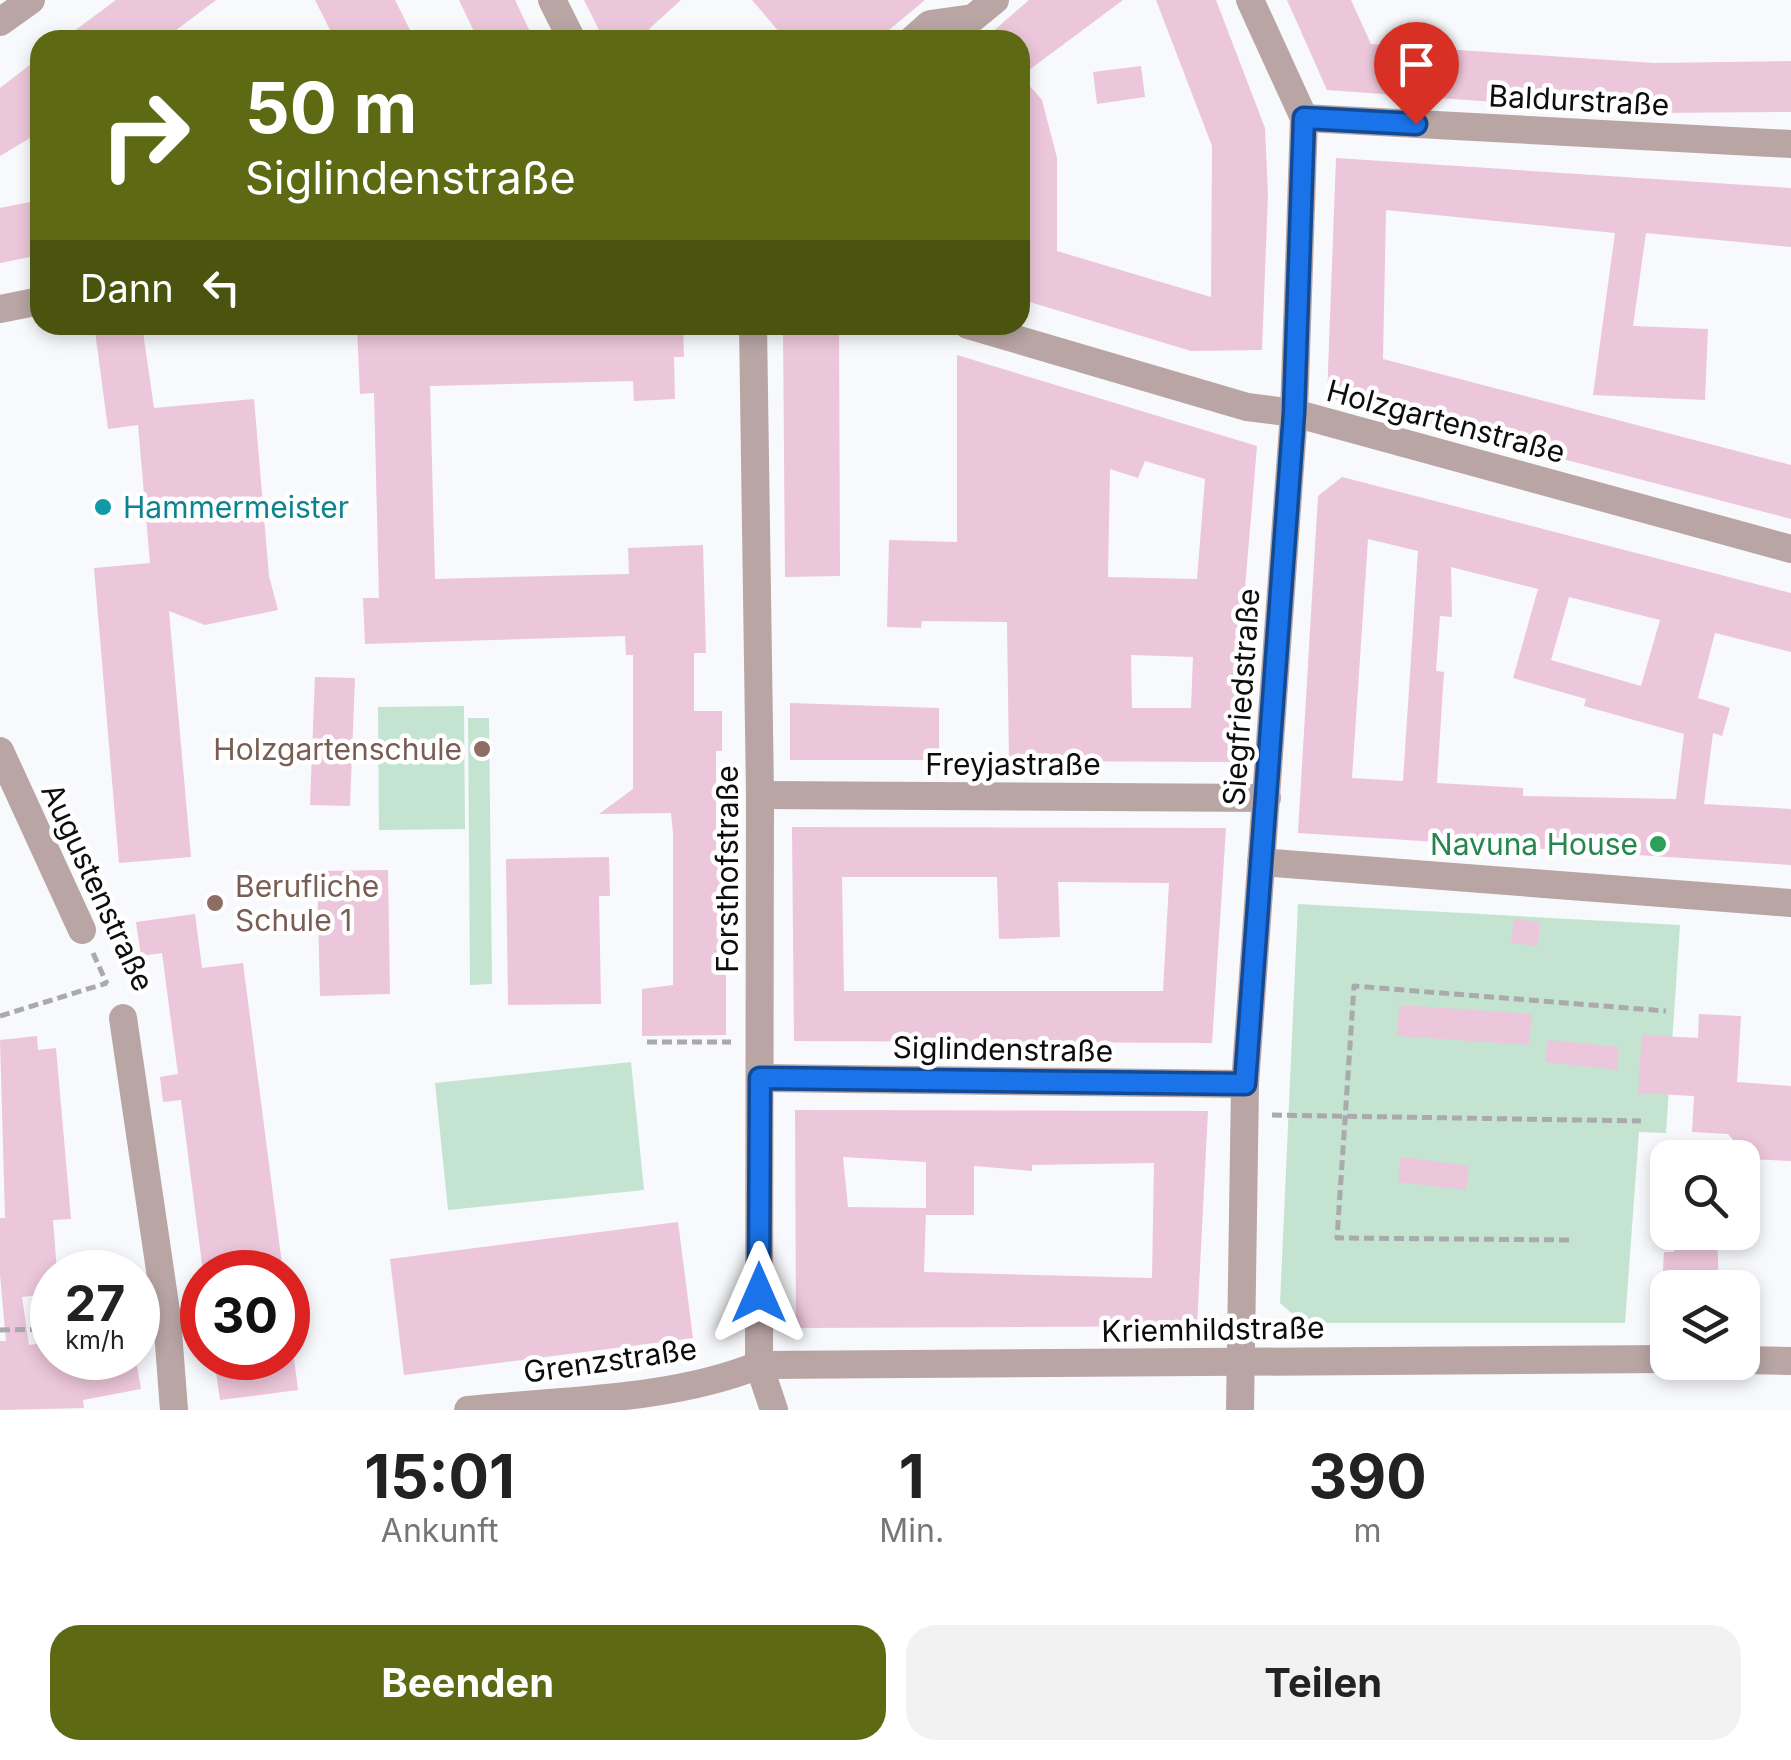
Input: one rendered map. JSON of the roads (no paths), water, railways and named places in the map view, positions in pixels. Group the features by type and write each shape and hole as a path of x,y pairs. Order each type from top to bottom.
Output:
{"street":[{"path":"0,22 31,0"},
{"path":"552,0 567,30"},
{"path":"923,30 930,24 973,18 994,0"},
{"name":"Siegfriedstraße","path":"1240,1410 1245,1084 1294,413 1304,118 1250,0"},
{"name":"Baldurstraße","path":"1304,118 1791,144"},
{"path":"0,309 30,303"},
{"name":"Forsthofstraße","path":"753,335 760,795 759,1365 774,1410"},
{"name":"Holzgartenstraße","path":"1002,335 1247,407 1294,413 1791,549"},
{"name":"Augustenstraße","path":"0,751 82,930"},
{"name":"Freyjastraße","path":"760,795 1267,798"},
{"path":"1261,862 1791,903"},
{"name":"Augustenstraße","path":"123,1018 168,1318 174,1410"},
{"name":"Siglindenstraße","path":"760,1078 1245,1084"},
{"name":"Kriemhildstraße","path":"759,1365 1650,1359"},
{"path":"1760,1360 1791,1361"},
{"name":"Grenzstraße","path":"468,1410 648,1391 734,1375 759,1365"}],"place":[{"name":"Hammermeister","path":"103,507"},
{"name":"Holzgartenschule","path":"482,749"},
{"name":"Navuna House","path":"1658,844"},
{"name":"Berufliche Schule 1","path":"215,903"}]}
